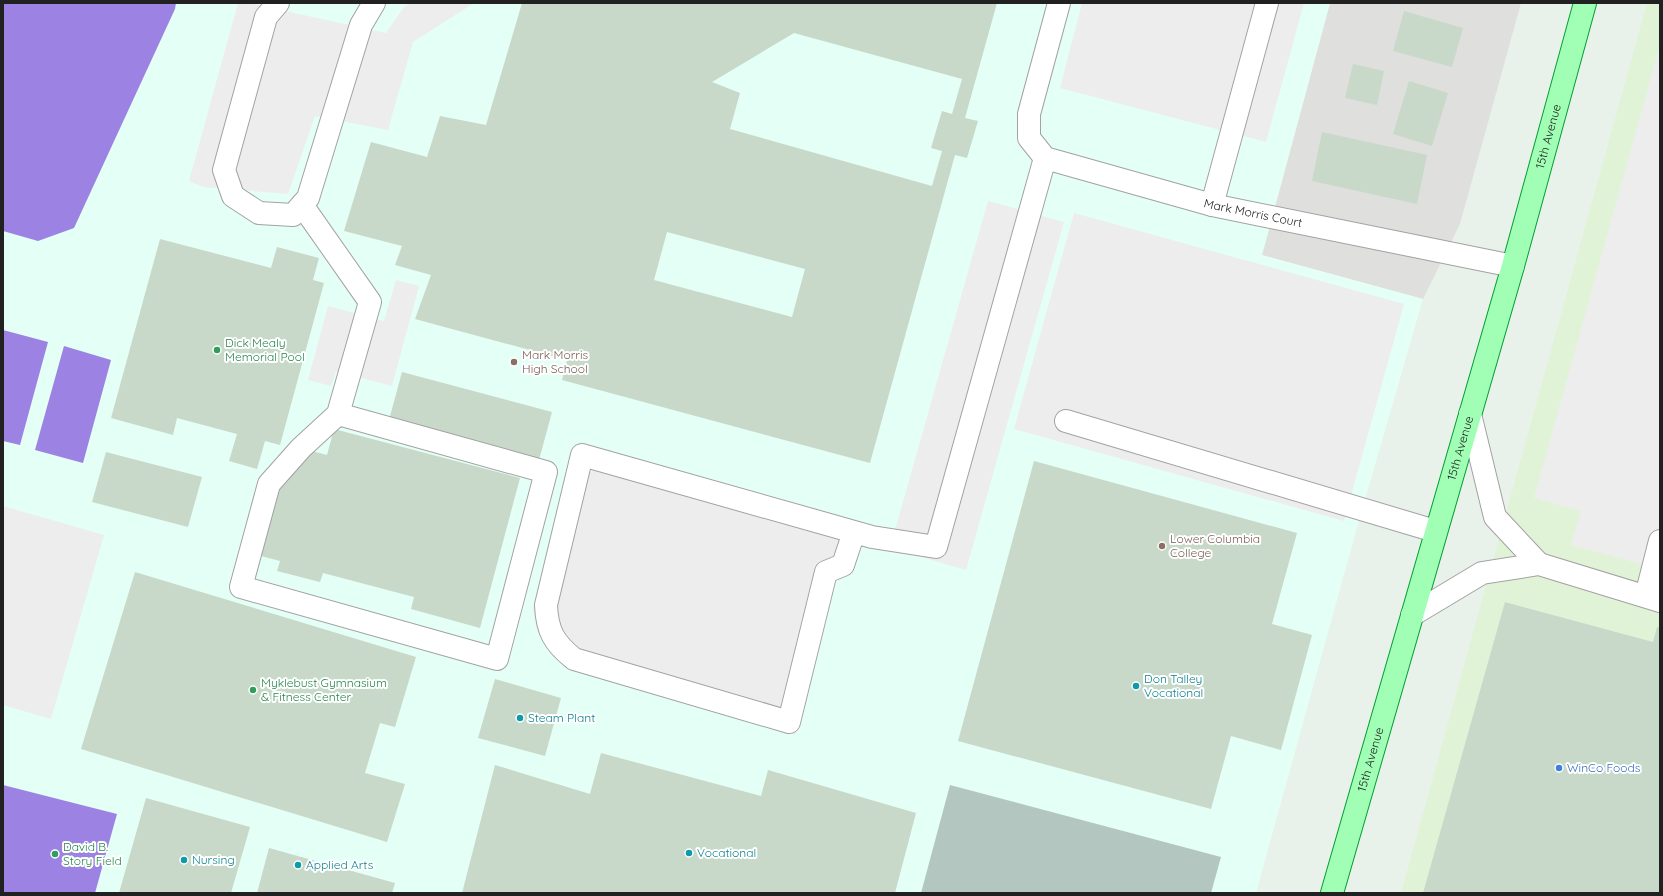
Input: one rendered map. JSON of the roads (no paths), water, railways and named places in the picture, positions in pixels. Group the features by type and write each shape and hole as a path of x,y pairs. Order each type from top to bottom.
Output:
{"main road":[{"name":"15th Avenue","path":"1332,893 1470,414 1585,3"}],"lane":[{"path":"278,3 266,17 224,170 233,196 259,212 293,215 308,198 361,25 374,3"},
{"path":"854,532 843,565 826,572 789,722 574,659 552,636 547,621 546,605 582,455 872,537 936,547 1045,158 1029,138 1029,114 1059,3"},
{"path":"1212,205 1267,3"},
{"name":"Mark Morris Court","path":"1045,158 1212,205 1512,266"},
{"path":"302,205 370,302 338,414 301,448 269,484 242,587 497,659 546,472 338,414"},
{"path":"1470,414 1495,517 1539,564"},
{"path":"1066,420 1436,531"},
{"path":"1412,615 1482,573 1539,564 1653,598 1660,541"}],"place":[{"name":"Dick Mealy Memorial Pool","path":"217,350"},
{"name":"Mark Morris High School","path":"514,362"},
{"name":"Lower Columbia College","path":"1162,546"},
{"name":"Don Talley Vocational","path":"1136,686"},
{"name":"Myklebust Gymnasium & Fitness Center","path":"253,690"},
{"name":"Steam Plant","path":"520,718"},
{"name":"WinCo Foods","path":"1559,768"},
{"name":"Vocational","path":"689,853"},
{"name":"David B. Story Field","path":"55,854"},
{"name":"Nursing","path":"184,860"},
{"name":"Applied Arts","path":"298,865"}]}
